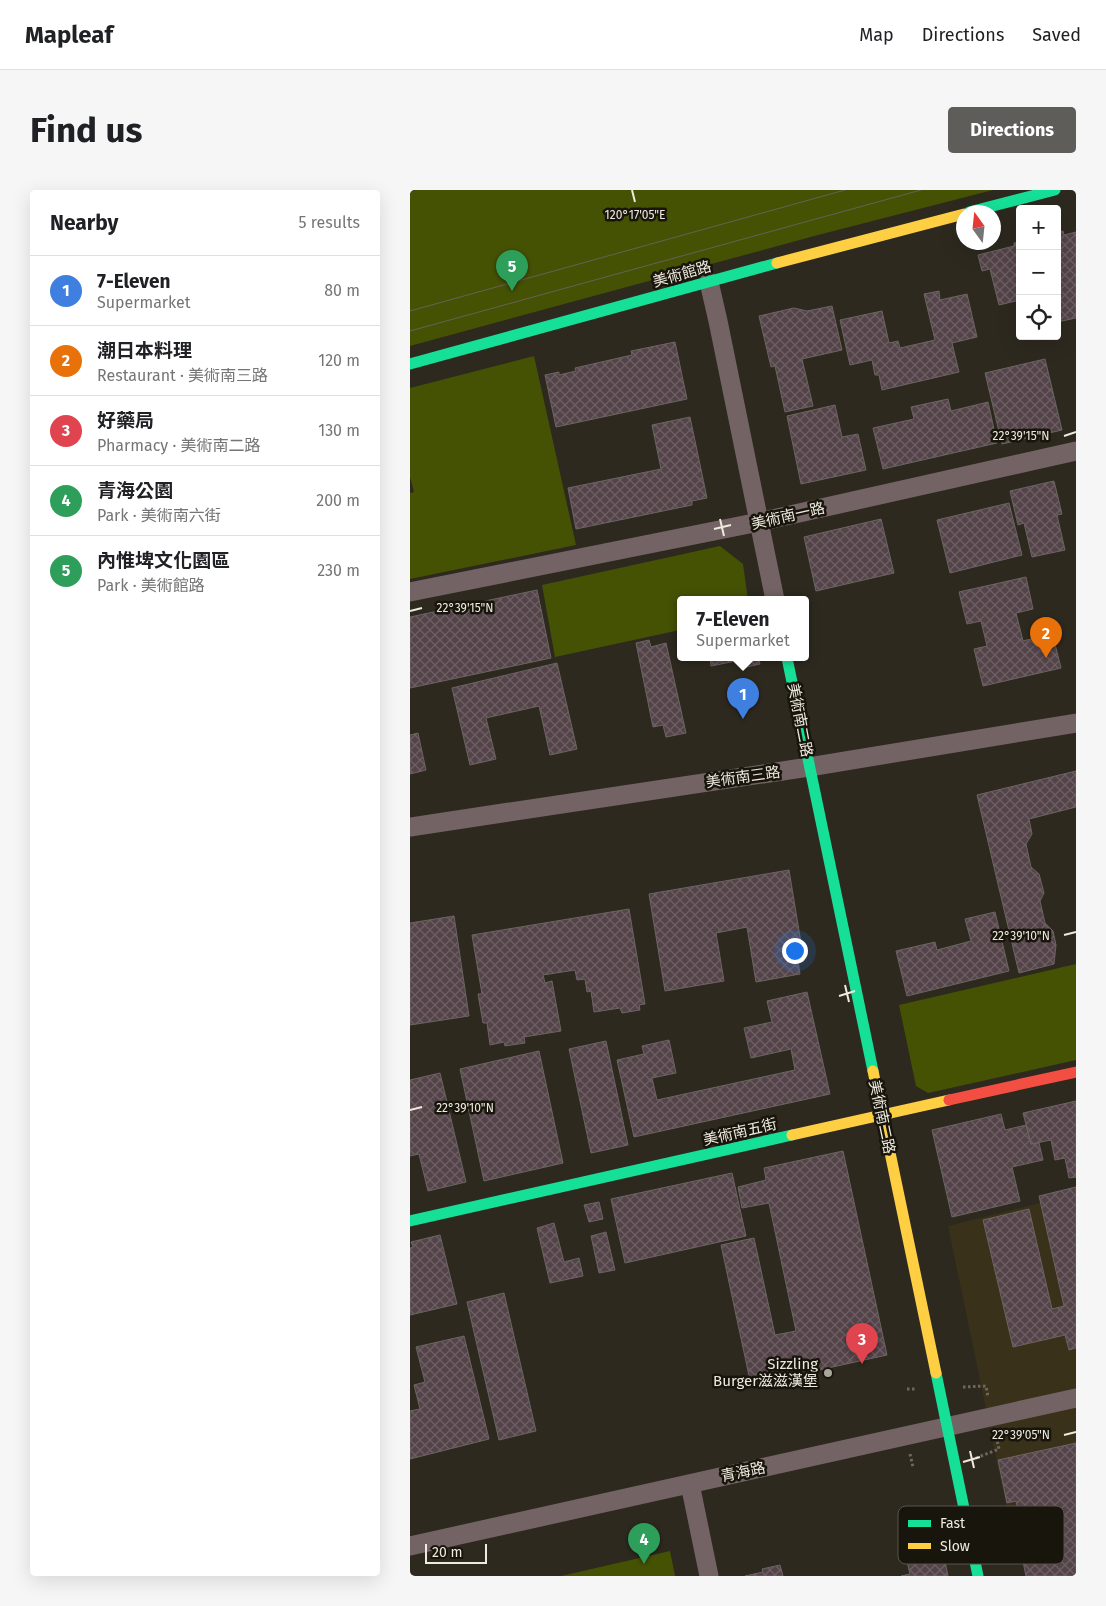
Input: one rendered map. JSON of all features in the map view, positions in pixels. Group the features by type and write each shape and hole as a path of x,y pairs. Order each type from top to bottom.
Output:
{"street":[{"path":"996,205 1055,190"},
{"name":"美術館路","path":"410,364 756,268 956,216"},
{"path":"709,282 774,596"},
{"name":"美術南一路","path":"410,592 760,522 1076,451"},
{"name":"美術南二路","path":"788,661 963,1506"},
{"name":"美術南三路","path":"410,826 809,768 1076,723"},
{"name":"美術南五街","path":"410,1221 1076,1072"},
{"name":"青海路","path":"410,1546 1076,1398"},
{"path":"690,1484 709,1576"}],"shaded area":[{"path":"1076,1194 1076,1517 1064,1520 1064,1506 1006,1506 948,1226"}],"green space":[{"path":"410,190 993,190 818,235 410,346"},
{"path":"534,356 576,545 410,579 410,493 414,492 410,477 410,388"},
{"path":"720,546 743,564 747,596 677,596 677,631 555,657 542,585"},
{"path":"1076,964 1076,1060 928,1093 916,1086 899,1005"},
{"path":"670,1551 675,1576 561,1576"}],"building":[{"path":"1061,231 1063,231 1064,235 1076,232 1076,318 1061,321 1061,250"},
{"path":"1014,243 1016,243 1016,301 999,305 990,269 982,271 978,255 1014,246"},
{"path":"939,291 940,300 967,294 977,337 952,343 959,372 882,390 879,375 875,375 872,360 850,365 840,320 882,311 889,343 898,341 900,348 935,340 924,294"},
{"path":"832,306 842,350 802,359 813,406 785,412 775,366 771,367 759,316 794,308 807,311"},
{"path":"675,342 687,399 556,427 545,375 559,372 559,375 576,371 575,368 632,355 631,351"},
{"path":"1045,359 1062,430 1002,444 985,373"},
{"path":"948,399 951,411 988,402 997,443 883,469 873,428 914,419 911,407"},
{"path":"835,405 842,437 858,434 866,470 801,484 787,416"},
{"path":"690,417 707,498 692,501 692,505 576,529 568,488 661,469 652,425"},
{"path":"1054,481 1062,514 1057,515 1065,550 1032,557 1024,523 1018,525 1010,491"},
{"path":"1009,503 1022,555 950,573 937,520"},
{"path":"881,519 894,573 816,591 804,537"},
{"path":"1026,577 1033,609 1016,613 1023,641 1039,637 1041,642 1054,640 1061,668 983,686 974,649 987,646 981,621 967,624 959,592"},
{"path":"537,590 551,658 410,688 410,617"},
{"path":"649,640 651,647 666,643 686,733 666,737 663,725 653,727 636,643"},
{"path":"710,661 736,661 711,666"},
{"path":"741,661 759,661 760,664 742,668"},
{"path":"557,663 577,749 550,755 539,706 486,718 496,759 470,765 452,688"},
{"path":"418,733 426,770 410,774 410,735"},
{"path":"1076,771 1076,807 1029,819 1032,834 1026,844 1031,867 1039,874 1044,893 1040,901 1045,923 1053,931 1056,945 1054,964 1019,973 977,795"},
{"path":"789,870 804,961 798,962 800,974 756,982 747,927 716,933 724,981 665,991 649,894"},
{"path":"629,909 645,1004 639,1005 640,1010 622,1013 620,1008 594,1012 591,991 587,992 585,979 577,980 575,970 543,975 545,983 552,981 561,1031 524,1037 525,1043 505,1046 504,1042 490,1045 487,1023 483,1023 478,994 482,994 472,935"},
{"path":"995,912 1009,971 907,996 896,951 935,942 937,950 971,941 965,919"},
{"path":"454,916 469,1016 410,1025 410,923"},
{"path":"807,992 830,1094 634,1137 617,1060 644,1054 642,1046 669,1040 676,1073 652,1078 657,1100 795,1070 791,1049 751,1058 744,1028 772,1022 767,1001"},
{"path":"606,1041 628,1145 591,1153 569,1049"},
{"path":"539,1051 563,1163 484,1181 460,1069"},
{"path":"440,1073 466,1182 428,1191 419,1154 410,1156 410,1080"},
{"path":"1076,1101 1076,1177 1069,1178 1065,1158 1055,1160 1051,1140 1031,1144 1023,1113"},
{"path":"1001,1114 1005,1130 1026,1125 1031,1144 1039,1143 1043,1160 1012,1167 1020,1201 952,1217 932,1130"},
{"path":"843,1151 887,1355 751,1385 721,1245 754,1238 775,1335 796,1331 769,1203 742,1208 738,1187 766,1180 764,1168"},
{"path":"732,1173 746,1236 625,1263 611,1199"},
{"path":"1076,1187 1076,1348 1069,1350 1065,1335 1013,1347 983,1220 1029,1209 1052,1309 1064,1306 1039,1196"},
{"path":"599,1202 603,1219 589,1222 584,1205"},
{"path":"554,1223 564,1262 579,1258 583,1276 550,1283 537,1228"},
{"path":"606,1232 615,1270 599,1273 591,1236"},
{"path":"440,1235 457,1304 410,1315 410,1248 413,1247 411,1242"},
{"path":"504,1293 536,1431 499,1440 467,1302"},
{"path":"464,1336 489,1439 410,1459 410,1411 420,1409 414,1385 425,1382 416,1347"},
{"path":"1076,1443 1076,1576 1026,1576 1024,1564 1064,1564 1064,1506 1017,1506 1016,1501 1007,1503 998,1460"},
{"path":"908,1564 946,1564 948,1576 901,1576 910,1574"},
{"path":"780,1565 783,1576 745,1576 763,1572 762,1569"}],"tram line":[{"path":"410,311 845,190"},
{"path":"410,331 921,190"}],"traffic: fast":[{"path":"996,205 1055,190"},
{"path":"410,364 777,263"},
{"path":"788,661 873,1071"},
{"path":"410,1221 792,1135"},
{"path":"936,1373 964,1506"},
{"path":"976,1564 978,1576"}],"traffic: slow":[{"path":"777,263 956,216"},
{"path":"873,1071 936,1373"},
{"path":"792,1135 949,1100"}],"traffic: jam":[{"path":"949,1100 1076,1072"}],"place":[{"name":"內惟埤文化園區","path":"512,291"},
{"name":"潮日本料理","path":"1046,658"},
{"name":"7-Eleven","path":"743,719"},
{"name":"好藥局","path":"862,1364"},
{"name":"Sizzling Burger滋滋漢堡","path":"828,1373"},
{"name":"青海公園","path":"644,1564"}]}
